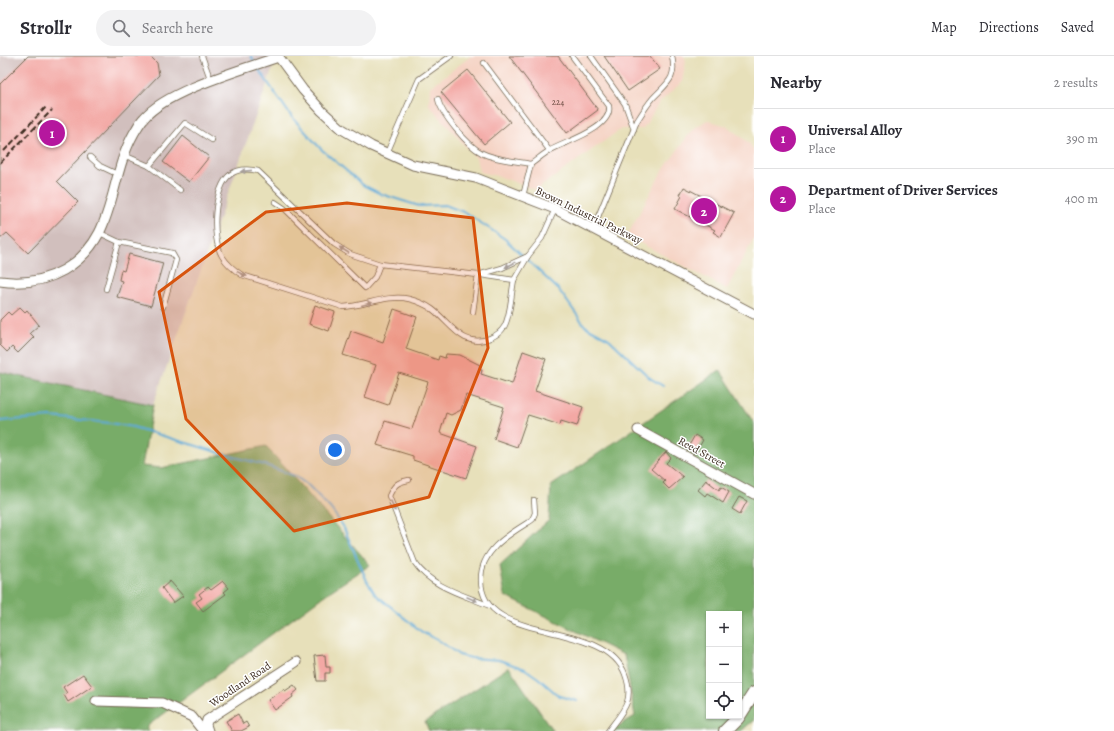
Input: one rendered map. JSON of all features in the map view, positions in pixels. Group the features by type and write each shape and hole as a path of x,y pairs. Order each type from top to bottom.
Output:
{"main road":[{"path":"728,730 738,718 754,693"}],"street":[{"path":"0,281 17,283 53,276 72,265 86,253 100,233 106,219 124,155 144,117 174,95 278,56"},
{"name":"Brown Industrial Parkway","path":"278,56 303,90 342,129 413,165 476,178 556,210 754,314"},
{"name":"Reed Street","path":"638,430 754,494"},
{"name":"Woodland Road","path":"208,731 206,725 208,720 296,662"},
{"path":"96,701 162,703 192,717 203,731"}],"lane":[{"path":"202,56 211,81"},
{"path":"387,153 419,79 451,56"},
{"path":"523,196 531,164 549,150 583,137 607,117 610,111 609,106 572,56"},
{"path":"591,56 625,104 634,129"},
{"path":"593,229 634,129 646,107 672,77 674,66 672,56"},
{"path":"484,63 549,150"},
{"path":"438,99 443,113 473,147 483,154 531,164"},
{"path":"149,166 185,123 212,140"},
{"path":"124,155 149,166 180,190"},
{"path":"90,157 100,166 119,175"},
{"path":"514,280 380,264 350,254 334,244 258,171 247,169 232,173 225,180 220,191 216,212 218,245 222,256 232,268 242,275 343,307 358,306 390,298 408,299 421,302 432,309 462,338 484,341 495,336 504,328 509,315 510,296 514,280 528,256 542,238 556,210"},
{"path":"275,202 284,208 364,288 375,277 380,264"},
{"path":"100,233 119,242 172,253 176,260 163,307"},
{"path":"106,289 119,242"},
{"path":"480,275 502,268 528,256"},
{"path":"473,312 480,275"},
{"path":"409,480 400,481 394,486 389,496 415,563 420,571 430,580 491,607"},
{"path":"534,500 535,513 532,520 506,537 490,552 481,569 481,588 487,602 496,612 514,621 596,645 612,654 622,667 628,682 628,699 624,712 608,731"}],"highlighted area":[{"path":"347,203 473,218 488,348 429,497 294,531 186,419 159,292 266,212"}],"shaded area":[{"path":"0,56 277,56 153,405 0,372"},
{"path":"471,56 684,56 686,61 682,82 659,103 643,129 621,129 536,190 501,177 480,172 476,158 429,105 430,87"},
{"path":"707,120 727,126 749,143 754,151 754,238 727,289 627,236 661,173 692,130"}],"green space":[{"path":"720,370 754,423 754,720 741,731 610,731 635,716 624,655 505,596 500,565 549,520 551,486"},
{"path":"0,372 153,405 142,466 161,468 266,446 370,565 329,592 146,727 149,731 0,731"},
{"path":"509,667 553,731 429,731 425,722"}],"building":[{"path":"28,56 150,56 157,63 159,75 57,181 78,202 28,253 7,233 0,239 0,84"},
{"path":"509,56 558,56 598,110 567,133"},
{"path":"604,56 650,56 660,69 628,91"},
{"path":"468,70 510,122 484,144 441,92"},
{"path":"183,136 209,157 189,182 163,162"},
{"path":"684,187 734,213 721,237 713,232 715,230 675,209 682,196 680,195"},
{"path":"129,254 163,263 151,306 117,297 122,281 119,280 121,270 124,271"},
{"path":"315,305 335,312 329,331 309,324"},
{"path":"20,307 25,312 27,310 39,325 30,333 34,337 18,353 12,347 7,352 0,345 0,320 8,312 11,315"},
{"path":"394,309 417,317 406,349 438,360 439,356 445,358 446,354 460,355 480,365 479,369 482,370 481,374 512,384 523,351 546,359 535,391 583,407 577,426 561,421 560,425 528,415 517,447 494,439 504,407 466,395 461,410 451,415 446,413 440,433 477,446 466,478 413,460 413,456 377,445 385,421 412,429 428,382 399,373 388,405 365,397 376,365 343,355 351,331 383,342"},
{"path":"695,435 703,440 695,454 687,449"},
{"path":"666,452 671,458 666,463 683,477 669,489 663,483 665,481 651,469"},
{"path":"706,480 719,490 721,487 729,492 723,503 707,493 705,496 698,490"},
{"path":"739,497 747,501 740,514 732,509"},
{"path":"170,581 183,596 173,603 162,588"},
{"path":"223,581 229,588 224,592 226,594 203,611 196,602 202,598 199,594 208,587 211,590"},
{"path":"325,655 326,667 330,667 330,673 325,673 325,681 317,681 314,656"},
{"path":"83,674 92,686 68,702 64,695 67,693 63,687"},
{"path":"294,685 298,690 292,695 293,697 275,710 268,700 284,689 285,691"},
{"path":"238,714 243,724 246,722 249,727 241,731 232,731 226,721"}],"waterway":[{"path":"251,56 255,63"},
{"path":"257,67 291,116 321,149 363,185 381,194 419,206 445,205 466,213 505,239 559,290 585,326 609,339 650,378 663,386"},
{"path":"0,421 51,417 133,427 265,465 295,476 309,486 331,509 343,526 367,581 375,594 422,632 441,642 459,655 471,658 499,660 525,669 559,696 577,701"}],"railway":[{"path":"4,151 47,106"},
{"path":"0,163 52,110"}],"place":[{"name":"Universal Alloy","path":"52,133"},
{"name":"Department of Driver Services","path":"704,211"}]}
